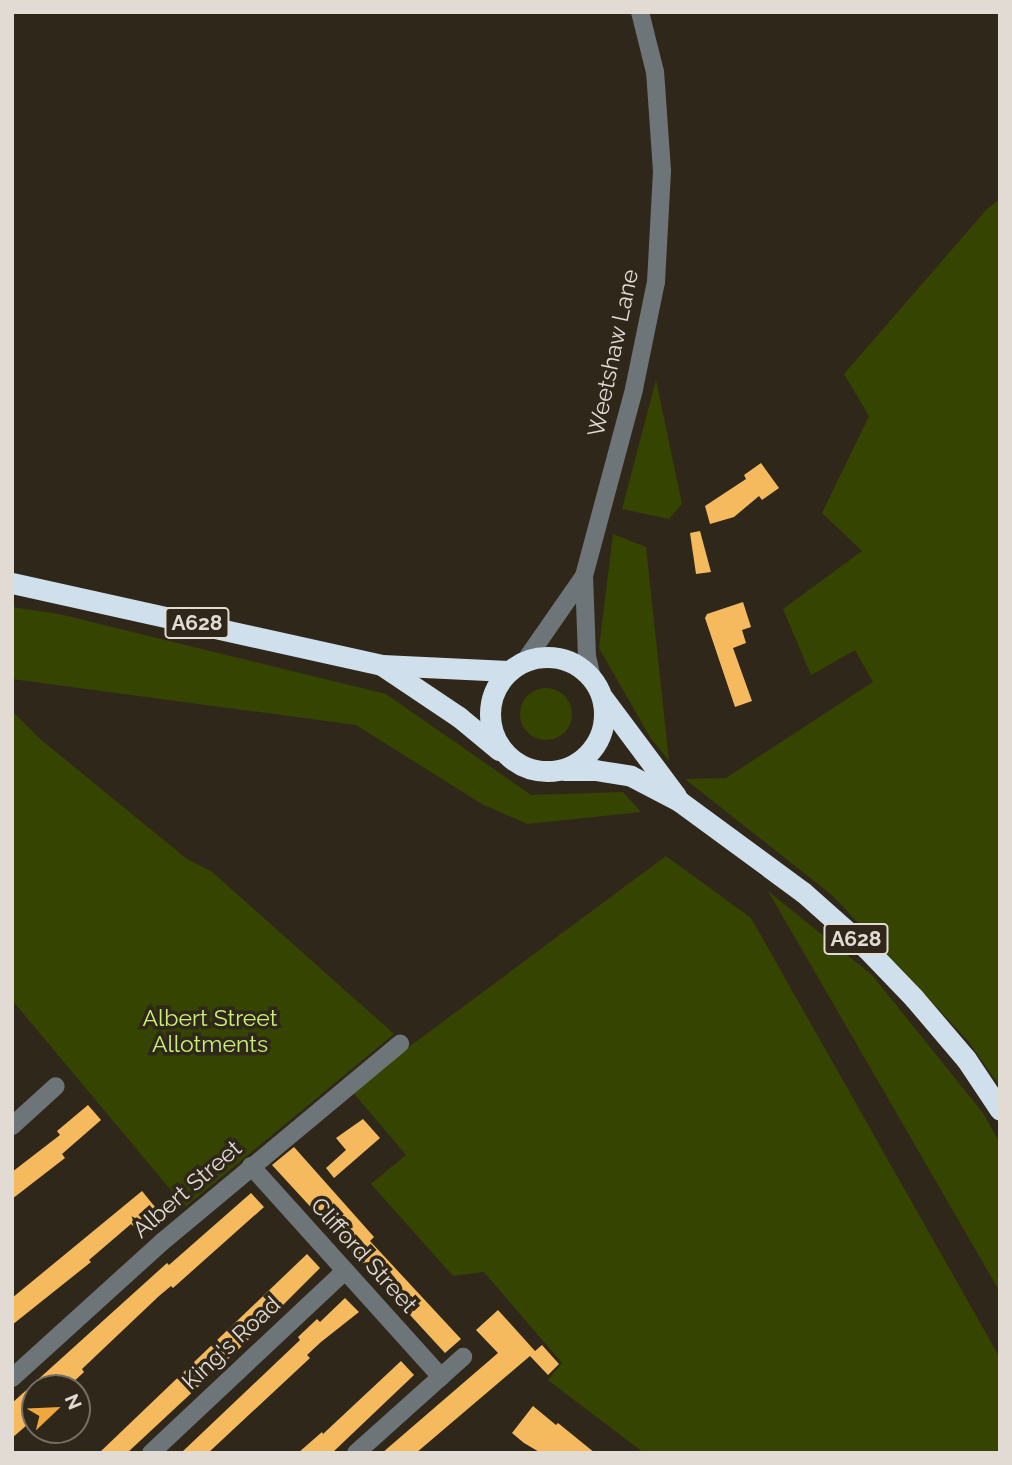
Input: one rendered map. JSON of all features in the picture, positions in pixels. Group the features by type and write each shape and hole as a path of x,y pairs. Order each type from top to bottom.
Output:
{"highway":[{"name":"A628","path":"12,583 382,665 516,666 543,656 561,658 578,666 597,687 645,759 679,801"},
{"name":"A628","path":"382,665 526,768 545,772 595,770 631,776 679,801 803,892 867,949 966,1059 1000,1110"},
{"path":"509,758 497,743 490,725 490,705 496,687 516,666"},
{"path":"564,770 580,762 594,749 602,733 605,715 597,687"}],"street":[{"name":"Weetshaw Lane","path":"597,687 587,657 584,576 634,388 656,282 662,171 655,72 640,12"},
{"name":"Weetshaw Lane","path":"516,666 584,576"},
{"name":"Albert Street","path":"12,1378 251,1166 400,1044"},
{"path":"12,1126 56,1087"},
{"name":"Clifford Street","path":"251,1166 441,1377"},
{"name":"King's Road","path":"150,1453 345,1271"},
{"path":"356,1453 463,1357"}],"green space":[{"path":"1000,199 1000,1087 969,1042 833,896 685,779 726,778 873,682 855,650 811,675 783,609 862,551 822,513 869,416 844,374 987,209"},
{"path":"656,380 682,504 669,519 622,509"},
{"path":"613,534 646,547 669,761 650,737 599,648"},
{"path":"12,607 59,614 386,694 531,795 623,792 641,812 527,824 482,804 356,725 12,679"},
{"path":"546,688 556,690 564,696 570,704 570,724 564,732 556,738 546,740 536,738 528,732 522,724 520,714 522,704 528,696 536,690"},
{"name":"Albert Street Allotments","path":"12,711 40,739 187,859 211,871 394,1034 185,1207 12,1000"},
{"path":"666,856 751,918 1000,1358 1000,1453 644,1453 548,1380 562,1363 484,1272 453,1276 371,1184 406,1155 351,1090"},
{"path":"768,891 872,975 983,1113 1000,1143 1000,1292"}],"building":[{"path":"761,463 779,488 762,500 759,496 734,517 710,524 705,506 746,479 744,475"},
{"path":"700,531 711,572 696,574 690,533"},
{"path":"743,602 751,627 742,630 746,643 733,648 752,701 735,707 705,618 707,614"},
{"path":"88,1105 101,1120 62,1154 65,1158 12,1199 12,1172 60,1135 57,1131"},
{"path":"363,1119 380,1138 334,1178 326,1168 346,1150 336,1138"},
{"path":"294,1147 374,1237 370,1241 461,1339 445,1353 272,1165"},
{"path":"142,1191 155,1207 133,1226 131,1224 89,1260 91,1262 12,1325 12,1298"},
{"path":"251,1193 264,1207 173,1288 171,1286 159,1296 82,1369 82,1374 44,1374 167,1263 169,1265"},
{"path":"307,1254 320,1268 242,1346 127,1453 99,1453"},
{"path":"345,1298 359,1312 307,1355 310,1358 208,1453 181,1453 300,1340 298,1337 317,1319 320,1322"},
{"path":"498,1310 535,1351 542,1345 559,1364 548,1375 530,1356 416,1453 382,1453 498,1353 476,1330"},
{"path":"401,1361 414,1375 332,1453 298,1453 322,1432 323,1434"},
{"path":"21,1395 21,1430 12,1438 12,1403"},
{"path":"533,1406 595,1453 541,1453 524,1443 512,1433"}]}
